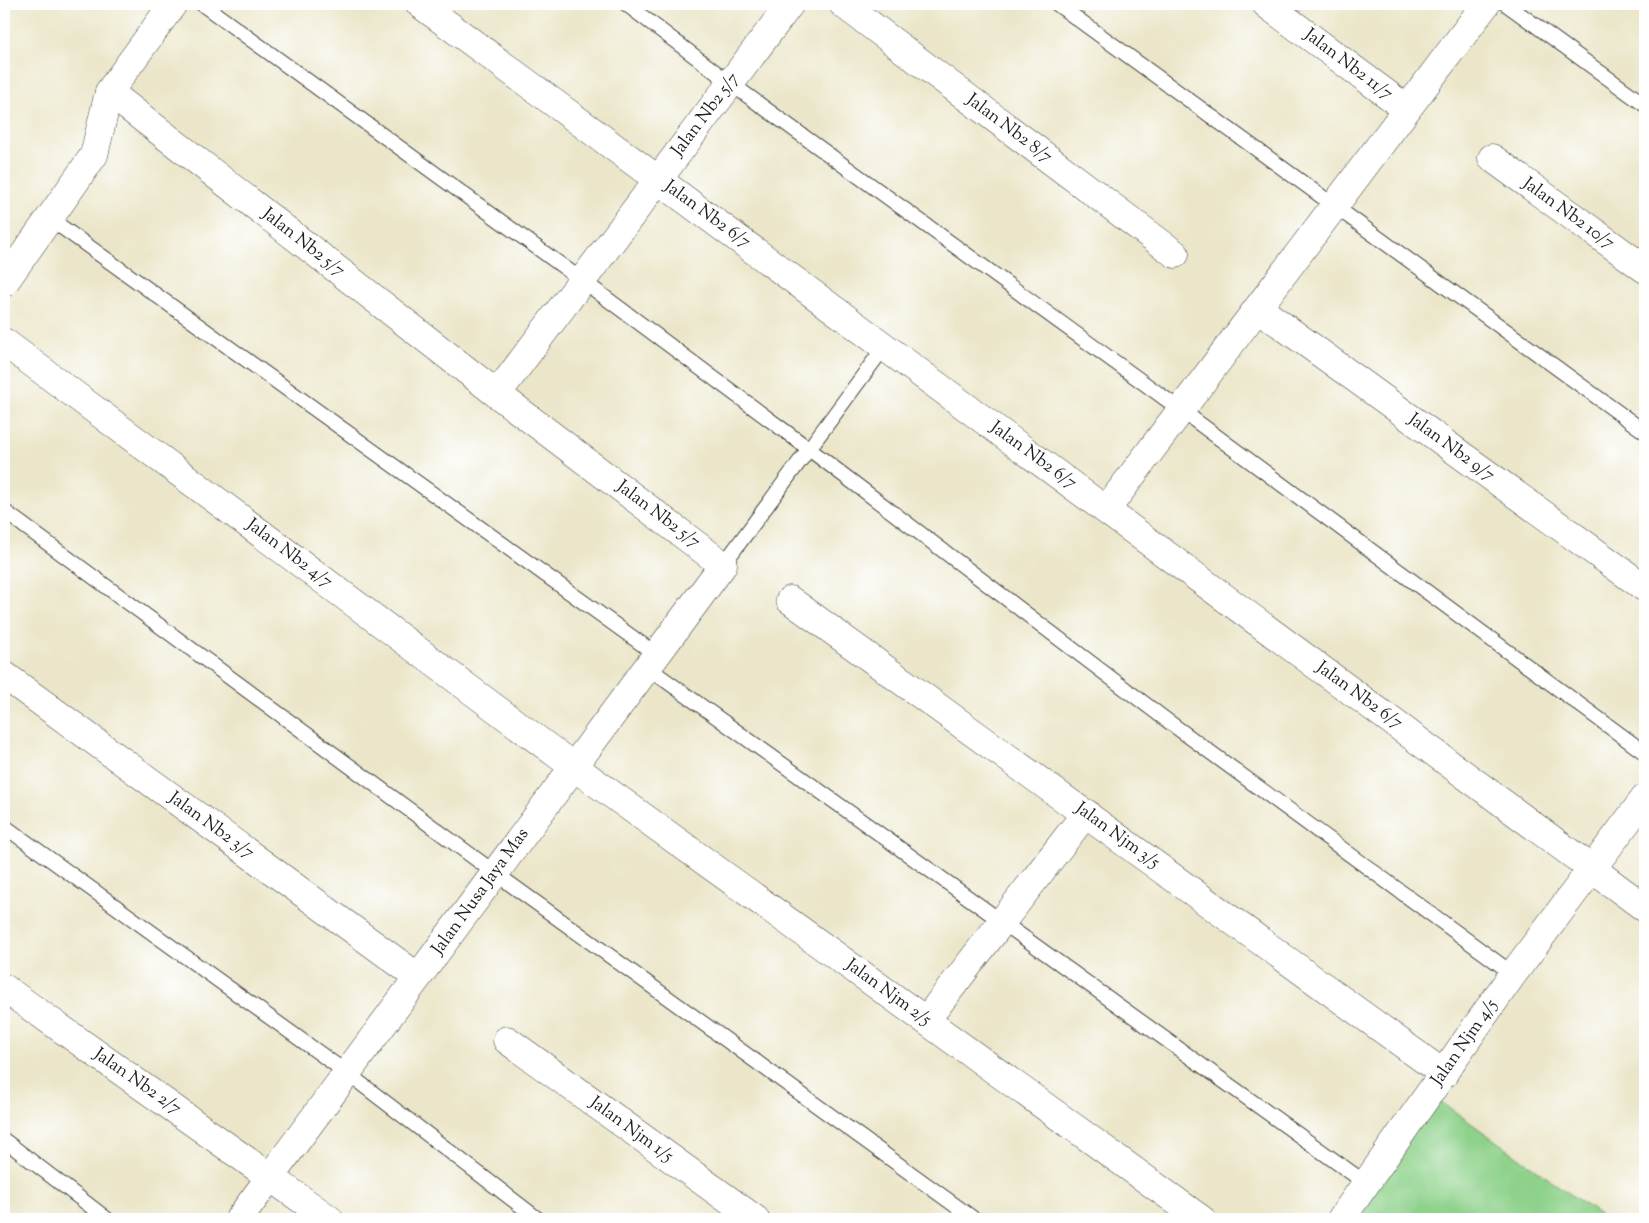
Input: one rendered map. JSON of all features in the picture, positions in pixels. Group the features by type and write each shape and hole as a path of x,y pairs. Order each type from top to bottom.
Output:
{"street":[{"path":"4,283 94,155 109,92 173,4"},
{"name":"Jalan Nb2 6/7","path":"420,4 1645,908"},
{"name":"Jalan Nb2 5/7","path":"497,394 790,4"},
{"name":"Jalan Nb2 8/7","path":"843,4 1174,254"},
{"name":"Jalan Nb2 11/7","path":"1266,4 1407,109"},
{"path":"1106,510 1486,4"},
{"name":"Jalan Nb2 5/7","path":"109,92 497,394 723,565"},
{"name":"Jalan Nb2 10/7","path":"1492,158 1645,269"},
{"name":"Jalan Nb2 9/7","path":"1258,308 1645,588"},
{"name":"Jalan Nb2 4/7","path":"4,342 574,767"},
{"name":"Jalan Nusa Jaya Mas","path":"239,1219 723,565"},
{"name":"Jalan Njm 3/5","path":"790,600 1444,1074"},
{"name":"Jalan Nb2 3/7","path":"4,675 418,977"},
{"name":"Jalan Njm 2/5","path":"574,767 1201,1219"},
{"name":"Jalan Njm 4/5","path":"1341,1219 1514,974 1645,798"},
{"path":"926,1020 1086,813"},
{"name":"Jalan Nb2 2/7","path":"4,988 329,1219"},
{"name":"Jalan Njm 1/5","path":"508,1040 743,1216"}],"lane":[{"path":"202,4 583,281 1166,719 1514,974"},
{"path":"626,4 730,83 1181,410 1645,753"},
{"path":"1057,4 1645,432"},
{"path":"1506,4 1645,105"},
{"path":"49,218 1002,921 1367,1184"},
{"path":"723,565 884,346"},
{"path":"4,511 495,873 974,1219"},
{"path":"4,826 347,1073 538,1219"},
{"path":"4,1140 107,1219"}],"green space":[{"path":"1426,1091 1605,1219 1332,1219"}]}
